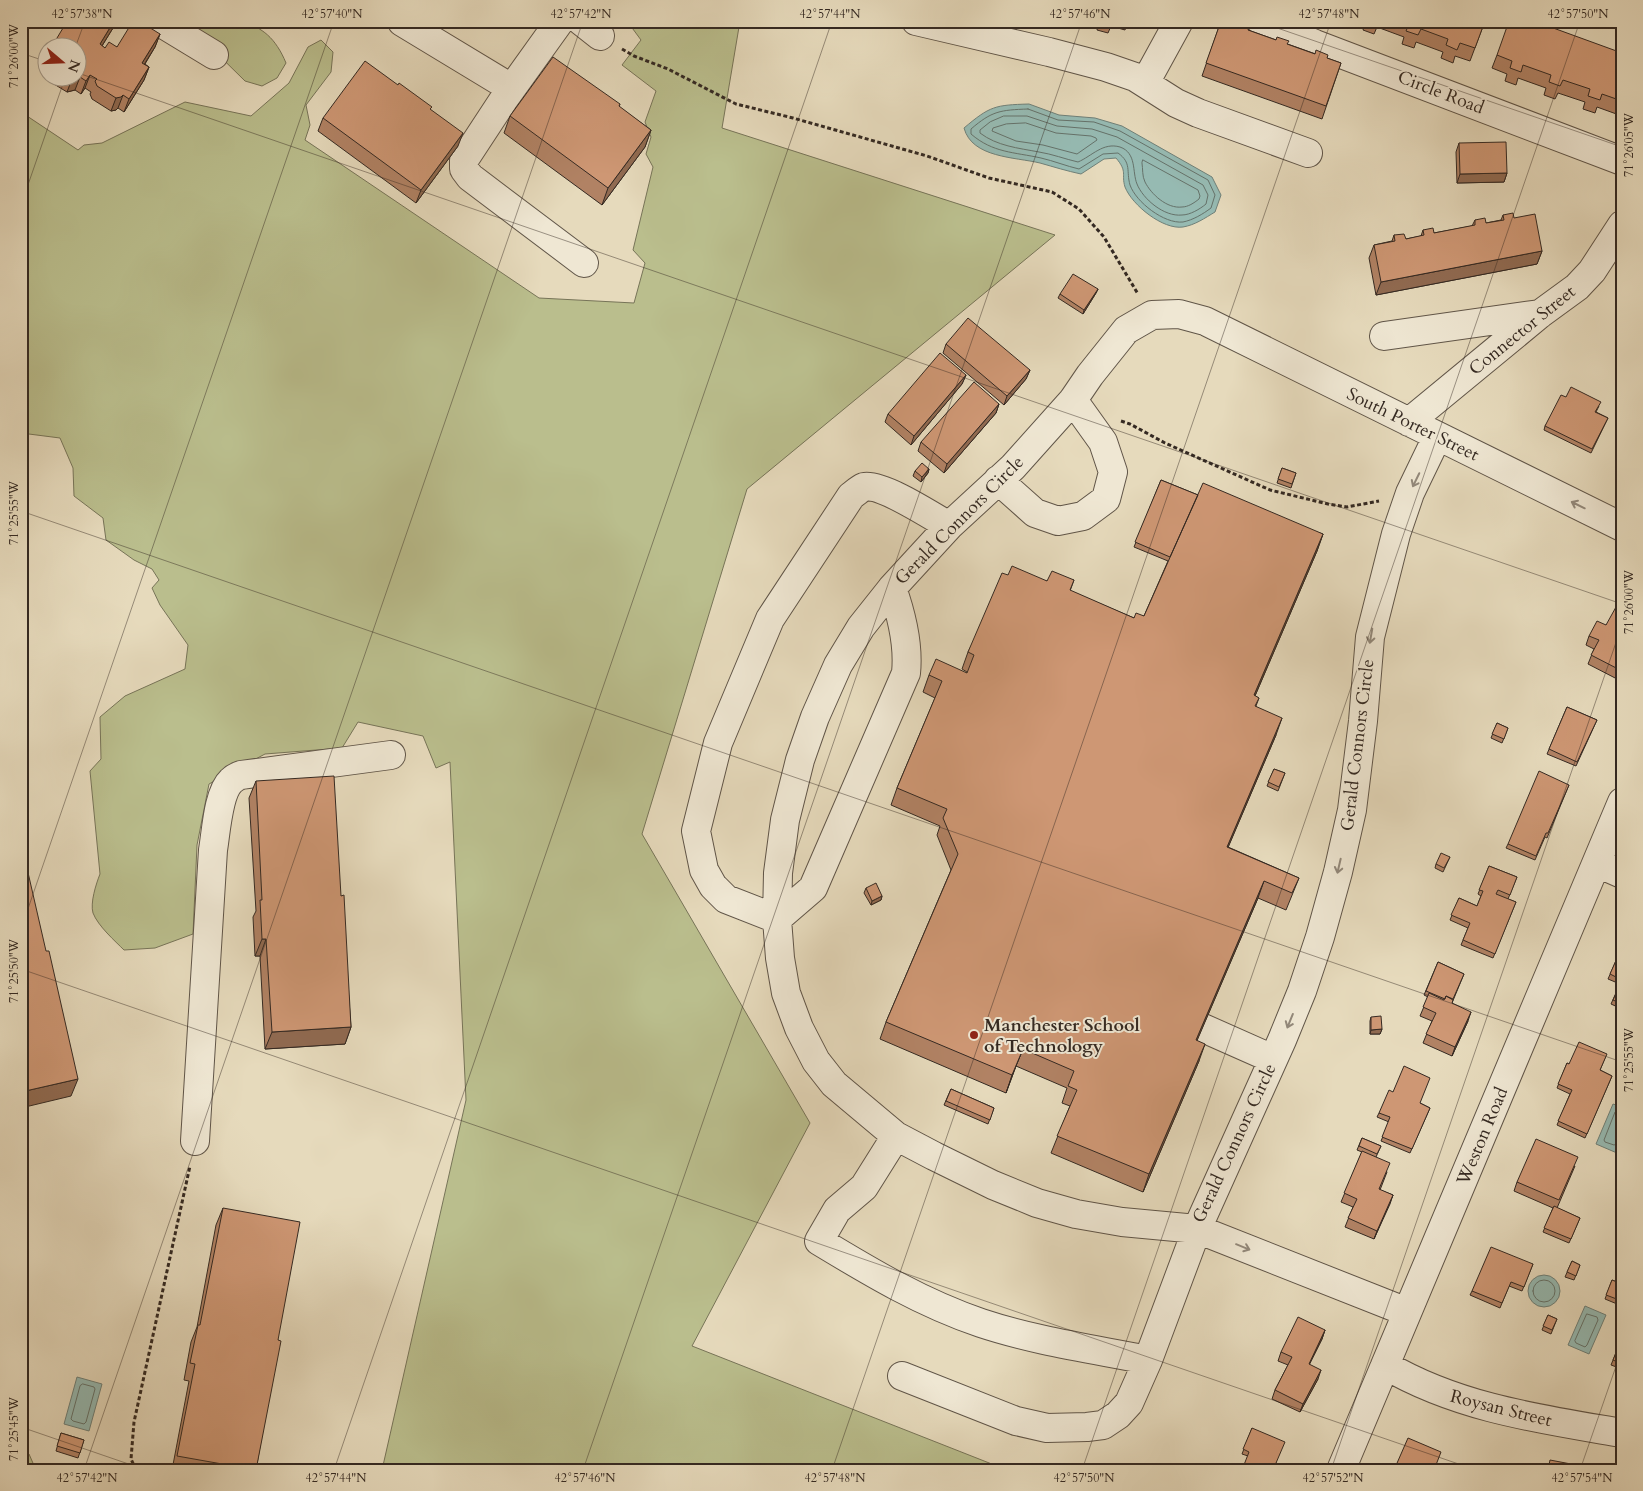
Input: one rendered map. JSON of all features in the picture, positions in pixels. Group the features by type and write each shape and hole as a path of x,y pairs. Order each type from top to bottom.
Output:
{"street":[{"path":"158,21 214,55"},
{"path":"560,21 511,88 464,160 464,169 470,177 584,263"},
{"path":"916,21 1106,67 1135,77 1176,103 1198,113 1308,152"},
{"path":"1145,83 1179,21"},
{"name":"Circle Road","path":"1261,21 1315,44 1622,161"},
{"path":"402,22 511,88"},
{"name":"Connector Street","path":"1409,422 1540,314 1577,287 1592,271 1622,225"},
{"name":"Gerald Connors Circle","path":"1205,321 1179,314 1152,316 1126,330 1090,375 1073,400 1013,467 949,526 892,588 861,627 838,665 800,760 785,820 778,873 777,919 780,958 786,993 799,1028 816,1060 834,1084 896,1136 976,1177 1037,1203 1076,1214 1122,1222 1197,1229 1302,991 1320,937 1338,872 1352,810 1370,636 1396,534 1410,493 1438,437"},
{"path":"1384,336 1540,314"},
{"name":"South Porter Street","path":"1205,321 1622,527"},
{"path":"998,480 1035,513 1058,521 1083,516 1106,499 1113,472 1103,442 1073,400"},
{"path":"892,588 902,616 908,659 906,673 813,888 777,919 726,898 713,886 704,870 696,831 718,743 770,619 851,496 863,488 875,487 883,490 949,526"},
{"path":"195,1141 212,850 220,804 226,788 231,780 241,775 391,755"},
{"name":"Weston Road","path":"1341,1470 1622,802"},
{"path":"1597,863 1622,874"},
{"path":"1203,1028 1273,1059"},
{"path":"896,1136 864,1187 837,1210 819,1241 888,1283 932,1304 982,1323 1023,1335 1148,1360"},
{"path":"902,1376 1016,1421 1047,1428 1103,1425 1118,1415 1129,1402 1148,1360 1197,1229 1408,1312"},
{"name":"Roysan Street","path":"1385,1365 1426,1387 1494,1410 1622,1433"}],"path":[{"path":"590,29 634,56 668,68 736,104 927,156 989,178 1052,192 1079,209 1104,237 1152,316"},
{"path":"1115,419 1130,424 1165,443 1270,490 1328,504 1348,506 1385,500"},
{"path":"136,1470 131,1459 134,1422 195,1141"}],"green space":[{"path":"184,21 231,21 256,27 268,35 286,63 277,78 262,86 245,81"},
{"path":"627,21 740,21 722,128 1055,235 747,489 642,834 810,1123 692,1346 1007,1470 382,1470 466,1100 450,762 436,768 423,736 358,722 342,748 265,754 209,784 197,845 193,934 155,948 124,950 103,928 93,913 93,899 100,874 90,771 101,759 100,717 125,696 185,669 188,645 160,605 152,588 159,580 152,569 134,560 106,540 103,518 74,496 73,468 60,438 21,433 21,112 78,150 84,145 102,143 185,102 251,116 289,83 308,47 321,40 333,52 331,72 306,105 310,125 305,140 539,298 634,303 645,263 633,250 653,167 646,154 651,137 645,122 656,91 622,65 641,40"},
{"path":"29,1454 36,1470 21,1470 21,1457"}],"water":[{"path":"1029,104 1059,115 1095,118 1122,126 1212,177 1221,195 1215,212 1187,226 1175,227 1166,225 1149,215 1134,201 1125,187 1123,170 1116,158 1104,159 1081,174 985,151 969,138 964,128 980,115 994,108"},
{"path":"1620,1102 1622,1102 1622,1143 1617,1153 1596,1144 1613,1104 1619,1106"},
{"path":"1544,1275 1556,1279 1560,1291 1556,1303 1544,1307 1532,1303 1528,1291 1532,1279"},
{"path":"1585,1306 1606,1315 1589,1354 1568,1345"},
{"path":"77,1377 102,1384 89,1431 64,1424"}],"building":[{"path":"77,21 114,21 100,44 105,48 109,42 117,47 133,21 139,21 160,34 142,63 149,67 129,99 123,95 116,98 97,86 95,81 97,79 90,75 88,78 88,38 57,38 66,23 73,28"},
{"path":"1221,21 1236,26 1237,23 1249,27 1248,30 1276,40 1277,37 1289,41 1287,44 1315,54 1316,50 1328,55 1327,58 1341,63 1326,106 1206,63"},
{"path":"1400,21 1485,21 1475,48 1460,43 1457,50 1446,45 1448,39 1421,29 1418,35 1406,31 1409,24"},
{"path":"1509,21 1534,21 1622,53 1622,101 1602,94 1600,100 1588,96 1590,89 1563,80 1560,86 1549,82 1551,75 1523,65 1521,72 1510,68 1512,61 1497,55"},
{"path":"553,57 620,104 619,106 651,130 608,188 510,116"},
{"path":"365,61 432,107 430,109 463,133 421,190 323,118"},
{"path":"1506,142 1507,173 1460,174 1459,143"},
{"path":"1513,213 1514,218 1535,214 1542,251 1381,282 1374,245 1395,241 1394,235 1404,234 1406,239 1424,235 1423,230 1433,228 1434,233 1475,225 1475,220 1485,218 1486,223 1504,220 1503,215"},
{"path":"1073,274 1098,289 1084,310 1060,294"},
{"path":"968,318 1030,370 1007,396 946,344"},
{"path":"940,353 966,375 914,436 888,414"},
{"path":"974,382 999,404 947,464 921,442"},
{"path":"1571,387 1601,402 1595,412 1608,418 1592,449 1545,426 1561,395 1566,397"},
{"path":"922,463 929,469 922,477 915,471"},
{"path":"1282,468 1296,473 1292,484 1278,479"},
{"path":"1161,480 1198,495 1170,557 1135,542"},
{"path":"1203,483 1323,534 1254,695 1259,698 1255,706 1282,718 1227,847 1299,878 1292,893 1264,881 1196,1040 1205,1044 1149,1174 1057,1136 1077,1090 1068,1086 1074,1071 1023,1049 1012,1075 886,1022 958,854 943,818 947,809 897,788 942,681 929,675 936,659 967,673 974,655 968,652 1002,573 1008,575 1012,566 1047,581 1052,571 1074,580 1070,590 1134,618 1136,613 1144,616"},
{"path":"1616,607 1622,610 1622,671 1591,655 1599,640 1589,636 1597,621 1606,625"},
{"path":"1567,707 1597,720 1577,762 1549,749"},
{"path":"1497,723 1508,728 1504,739 1492,734"},
{"path":"1274,769 1285,773 1279,787 1268,782"},
{"path":"1539,771 1569,785 1536,856 1508,844"},
{"path":"334,776 341,896 344,895 351,1027 272,1032 266,939 262,939 256,781"},
{"path":"21,842 46,951 49,951 78,1079 21,1092"},
{"path":"1441,853 1450,857 1444,868 1436,864"},
{"path":"1489,866 1517,877 1510,895 1498,890 1496,894 1516,902 1495,954 1463,940 1470,923 1451,915 1459,898 1477,906 1483,891 1479,890"},
{"path":"876,883 882,896 872,901 866,888"},
{"path":"1622,947 1622,980 1610,974"},
{"path":"1438,962 1464,974 1453,999 1446,996 1445,999 1426,991"},
{"path":"1622,981 1622,1004 1613,1000"},
{"path":"1429,993 1444,1000 1446,996 1453,1000 1452,1003 1471,1012 1455,1047 1426,1034 1436,1013 1423,1007"},
{"path":"1381,1016 1382,1029 1371,1030 1371,1017"},
{"path":"1579,1042 1607,1054 1600,1070 1612,1076 1587,1134 1558,1121 1572,1090 1558,1084"},
{"path":"1404,1066 1430,1078 1420,1103 1430,1108 1412,1149 1382,1137 1390,1117 1379,1113 1389,1090 1393,1092"},
{"path":"951,1089 994,1108 990,1120 946,1101"},
{"path":"1362,1138 1381,1146 1377,1154 1359,1146"},
{"path":"1536,1139 1578,1157 1559,1200 1517,1182"},
{"path":"1362,1151 1390,1163 1379,1189 1393,1195 1377,1231 1348,1218 1357,1199 1344,1193"},
{"path":"1554,1206 1580,1218 1571,1239 1544,1228"},
{"path":"223,1208 300,1222 278,1340 281,1341 256,1470 177,1456 195,1364 190,1363 198,1325 200,1325"},
{"path":"1491,1247 1533,1264 1524,1287 1511,1282 1502,1303 1472,1291"},
{"path":"1572,1261 1580,1265 1576,1276 1567,1272"},
{"path":"1612,1280 1622,1284 1622,1301 1606,1295"},
{"path":"1548,1315 1557,1319 1552,1330 1543,1326"},
{"path":"1298,1317 1325,1330 1309,1364 1321,1370 1303,1404 1275,1390 1292,1357 1281,1352"},
{"path":"1622,1338 1622,1364 1613,1360"},
{"path":"1252,1428 1285,1442 1276,1463 1279,1464 1277,1470 1242,1470 1249,1452 1243,1449"},
{"path":"61,1433 84,1440 80,1453 57,1446"},
{"path":"1408,1438 1441,1452 1434,1470 1394,1470"},
{"path":"1550,1460 1597,1469 1597,1470 1548,1470"}],"place":[{"name":"Manchester School of Technology","path":"974,1035"}]}
